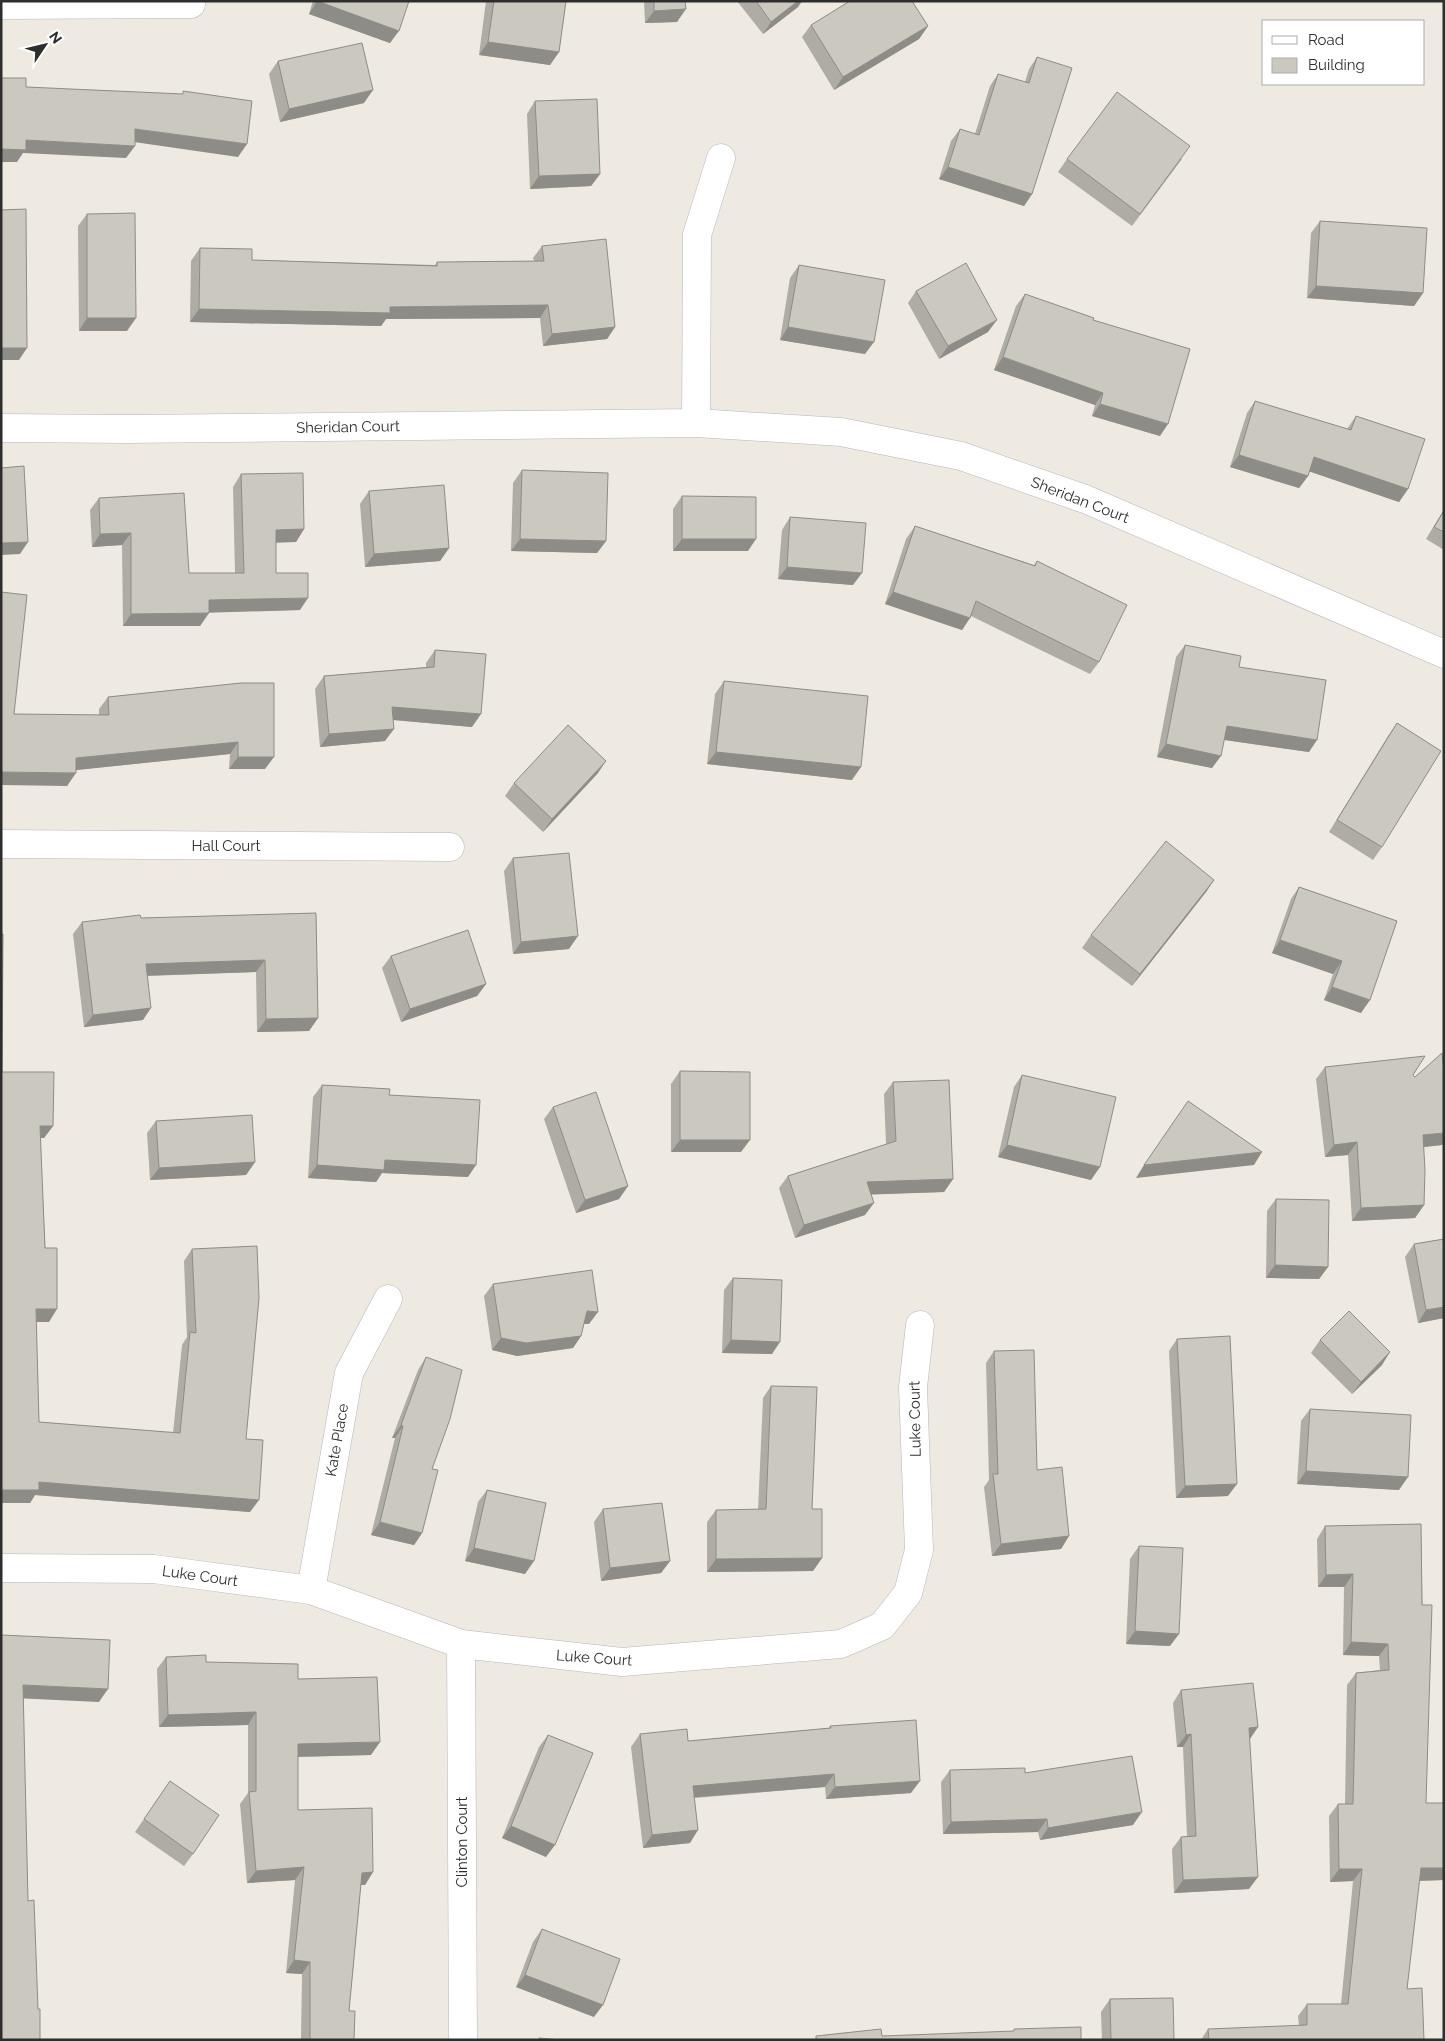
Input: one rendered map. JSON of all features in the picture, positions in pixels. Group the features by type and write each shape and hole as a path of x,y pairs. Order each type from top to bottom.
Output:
{"street":[{"path":"1,4 191,4"},
{"path":"696,423 696,235 721,158"},
{"name":"Sheridan Court","path":"1,428 127,429 696,423 841,432 961,456 1085,499 1444,654"},
{"name":"Hall Court","path":"1,844 450,847"},
{"name":"Kate Place","path":"310,1590 349,1373 388,1299"},
{"name":"Luke Court","path":"1,1568 154,1570 310,1590 461,1644 622,1662 841,1644 882,1626 908,1593 919,1550 913,1387 920,1324"},
{"name":"Clinton Court","path":"461,1644 462,2040"}],"building":[{"path":"317,1 409,1 399,31"},
{"path":"494,1 566,1 559,52 488,42"},
{"path":"654,1 685,1 686,9 654,11"},
{"path":"756,1 798,1 771,22"},
{"path":"850,1 912,1 928,26 843,77 811,25"},
{"path":"362,43 373,90 289,109 278,61"},
{"path":"1037,57 1072,68 1032,194 948,167 960,129 979,135 998,74 1029,83"},
{"path":"1,78 26,78 26,87 183,94 183,91 252,101 247,144 135,129 135,146 26,140 26,150 1,149"},
{"path":"1117,92 1190,146 1140,214 1067,159"},
{"path":"597,99 600,174 539,176 535,101"},
{"path":"26,209 27,348 1,348 1,210"},
{"path":"135,213 136,318 87,318 87,214"},
{"path":"1320,221 1427,228 1423,293 1316,286"},
{"path":"606,239 615,327 552,334 548,305 390,307 390,313 199,309 200,248 252,249 252,260 437,266 437,262 544,261 542,246"},
{"path":"966,263 997,320 948,346 916,291"},
{"path":"799,265 885,280 874,342 788,327"},
{"path":"1025,294 1094,318 1093,320 1190,349 1168,424 1100,404 1103,393 1003,357"},
{"path":"1255,401 1351,430 1356,416 1425,439 1408,489 1314,457 1308,476 1239,455"},
{"path":"24,466 28,542 1,543 1,468"},
{"path":"522,470 608,473 606,541 520,539"},
{"path":"303,473 304,529 276,530 276,573 308,573 308,598 209,600 209,613 131,614 131,533 100,534 99,498 184,493 189,573 244,573 241,474"},
{"path":"444,485 449,548 374,554 369,491"},
{"path":"682,496 756,497 756,539 682,539"},
{"path":"1444,511 1444,532 1434,527"},
{"path":"790,517 866,523 862,573 787,567"},
{"path":"915,526 1035,566 1037,561 1127,605 1099,662 976,601 970,618 893,592"},
{"path":"1,592 27,595 14,714 109,715 108,697 241,683 274,683 274,757 238,757 238,742 76,758 76,773 1,772"},
{"path":"1185,645 1241,656 1239,667 1326,680 1317,740 1227,726 1221,756 1166,744"},
{"path":"435,650 486,654 481,714 392,707 394,729 329,734 324,676 434,667"},
{"path":"724,681 868,696 861,767 716,752"},
{"path":"1397,723 1441,751 1382,847 1337,820"},
{"path":"568,725 606,761 552,819 514,783"},
{"path":"1166,841 1214,880 1140,974 1091,935"},
{"path":"569,853 578,936 521,942 513,858"},
{"path":"1299,887 1397,921 1370,1000 1332,987 1342,961 1280,940"},
{"path":"316,913 318,1018 266,1019 265,960 146,964 151,1008 93,1015 82,922 140,915 141,918"},
{"path":"468,930 486,984 410,1009 391,956"},
{"path":"1,934 3,934 2,1072 54,1072 53,1126 40,1126 45,1248 57,1248 57,1309 36,1309 39,1422 180,1433 190,1332 196,1333 192,1249 257,1246 259,1298 246,1439 263,1440 259,1500 39,1482 39,1490 1,1490"},
{"path":"1442,1053 1444,1070 1444,1133 1423,1135 1424,1205 1361,1208 1357,1142 1334,1145 1325,1067 1425,1056 1413,1075 1415,1077"},
{"path":"680,1071 750,1072 750,1140 680,1140"},
{"path":"1022,1075 1116,1097 1100,1167 1007,1145"},
{"path":"949,1080 953,1179 867,1182 874,1203 804,1225 788,1176 896,1141 893,1082"},
{"path":"322,1085 390,1089 389,1095 480,1100 476,1165 385,1160 384,1170 317,1165"},
{"path":"596,1092 628,1186 585,1200 553,1107"},
{"path":"1188,1101 1262,1152 1144,1165"},
{"path":"252,1115 255,1162 159,1168 156,1121"},
{"path":"1276,1199 1329,1200 1328,1267 1275,1265"},
{"path":"1444,1239 1444,1307 1426,1310 1414,1244"},
{"path":"592,1270 598,1312 587,1311 581,1336 526,1343 501,1338 493,1284"},
{"path":"733,1278 782,1280 780,1342 731,1340"},
{"path":"1349,1311 1390,1352 1361,1382 1320,1340"},
{"path":"1230,1336 1237,1484 1185,1486 1177,1339"},
{"path":"1034,1350 1037,1470 1062,1467 1069,1536 1001,1544 993,1474 998,1474 994,1351"},
{"path":"426,1357 462,1370 450,1419 432,1469 438,1470 422,1533 380,1522 403,1426 401,1425"},
{"path":"771,1386 817,1387 812,1509 822,1509 822,1558 716,1559 716,1510 766,1509"},
{"path":"1310,1409 1411,1415 1408,1477 1306,1471"},
{"path":"487,1490 546,1503 534,1561 474,1548"},
{"path":"662,1503 670,1561 610,1568 603,1509"},
{"path":"1421,1524 1422,1605 1432,1605 1426,1803 1444,1803 1444,1868 1421,1868 1407,1989 1422,1988 1424,2040 1209,2040 1208,2029 1307,2025 1307,2004 1348,2004 1362,1869 1339,1869 1338,1804 1353,1804 1356,1673 1389,1670 1388,1644 1351,1642 1353,1574 1326,1575 1325,1526"},
{"path":"1139,1546 1183,1548 1179,1634 1135,1631"},
{"path":"1,1635 110,1640 108,1689 23,1685 28,1901 34,1900 40,2040 1,2040"},
{"path":"206,1655 206,1662 298,1664 298,1679 377,1677 380,1742 298,1744 298,1810 372,1808 373,1872 362,1873 349,2011 355,2011 354,2040 310,2040 310,1962 294,1960 304,1867 256,1871 249,1792 256,1791 256,1712 168,1715 166,1657"},
{"path":"1253,1683 1258,1727 1249,1728 1258,1877 1183,1880 1181,1837 1196,1836 1191,1734 1186,1735 1181,1690"},
{"path":"916,1720 920,1781 835,1787 834,1774 693,1786 698,1830 652,1835 640,1734 687,1729 688,1741 831,1728 830,1726"},
{"path":"548,1735 593,1753 555,1845 511,1826"},
{"path":"1132,1756 1142,1812 1048,1828 1047,1819 951,1822 950,1770 1025,1768 1025,1773"},
{"path":"170,1781 219,1815 193,1854 144,1819"},
{"path":"542,1929 620,1959 603,2005 525,1975"},
{"path":"1173,1998 1174,2040 1111,2040 1110,1999"},
{"path":"1081,2027 1081,2040 816,2040 816,2036 881,2029 882,2036"},
{"path":"539,2038 560,2040 539,2040"}]}
